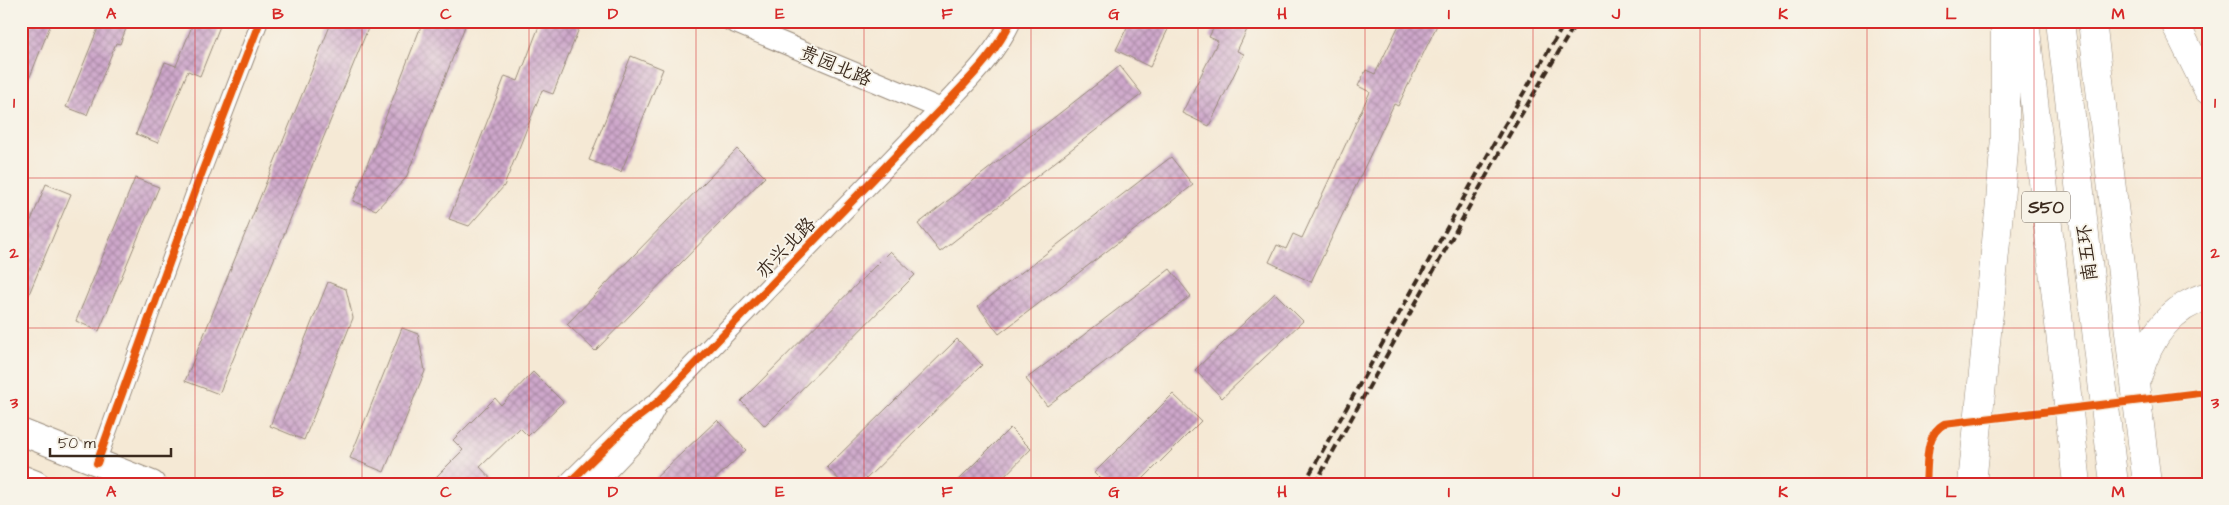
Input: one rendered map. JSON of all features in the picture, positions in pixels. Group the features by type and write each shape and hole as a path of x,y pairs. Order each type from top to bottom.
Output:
{"highway":[{"path":"1972,484 2004,146 2005,21"},
{"name":"南五环","path":"2025,21 2077,484"},
{"name":"南五环","path":"2060,21 2114,484"},
{"path":"2092,21 2147,484"},
{"path":"2174,21 2208,90"},
{"path":"2136,383 2144,355 2154,336 2170,317 2186,305 2208,296"}],"main road":[{"path":"21,432 152,484"},
{"path":"21,478 36,484"}],"street":[{"path":"98,462 199,180 260,21"},
{"name":"贵园北路","path":"731,21 941,109"},
{"name":"亦兴北路","path":"568,484 628,424 658,402 941,109 980,67 1004,36 1011,21"},
{"name":"亦兴北路","path":"594,484 640,436 658,402"}],"building":[{"path":"25,21 52,21 22,97 21,32"},
{"path":"101,21 129,21 120,44 116,43 87,115 66,107"},
{"path":"194,21 222,21 200,76 188,71 158,143 136,134 165,62 176,66"},
{"path":"332,21 371,21 219,394 185,381"},
{"path":"423,21 467,21 406,178 376,210 353,201"},
{"path":"541,21 582,21 553,94 542,90 504,186 469,226 449,219 505,76 518,81"},
{"path":"1130,21 1172,21 1150,67 1116,50"},
{"path":"1217,21 1251,21 1237,51 1244,54 1209,126 1182,113 1218,41 1209,37"},
{"path":"1401,21 1439,21 1398,106 1394,104 1311,282 1269,262 1277,245 1286,249 1293,234 1302,238 1370,92 1358,86 1366,70 1375,74"},
{"path":"631,56 663,69 621,172 589,160"},
{"path":"1120,66 1142,94 940,252 918,224"},
{"path":"737,149 765,177 595,351 567,324"},
{"path":"1171,157 1193,185 999,334 978,306"},
{"path":"135,178 159,187 99,331 76,321"},
{"path":"46,184 71,194 21,313 21,245"},
{"path":"890,251 915,275 765,426 741,401"},
{"path":"1170,269 1191,296 1047,406 1026,379"},
{"path":"328,282 346,289 353,318 304,440 270,426"},
{"path":"1275,293 1303,321 1222,398 1195,370"},
{"path":"402,328 418,334 425,371 384,472 350,458"},
{"path":"957,339 982,365 861,484 843,484 827,467"},
{"path":"533,372 563,402 528,436 520,428 480,467 496,484 429,484 463,450 453,440 495,398 501,405"},
{"path":"1173,394 1201,421 1138,484 1105,484 1094,473"},
{"path":"717,420 746,450 710,484 649,484"},
{"path":"1010,428 1031,449 997,484 954,484"}],"railway":[{"path":"1304,484 1500,133 1566,21"},
{"path":"1315,484 1508,137 1577,21"}],"cycle path":[{"path":"97,463 199,180 260,21"},
{"path":"568,484 629,424 658,402 941,109 988,57 1011,21"},
{"path":"1926,484 1930,442 1933,435 1944,424 2208,392"}]}
